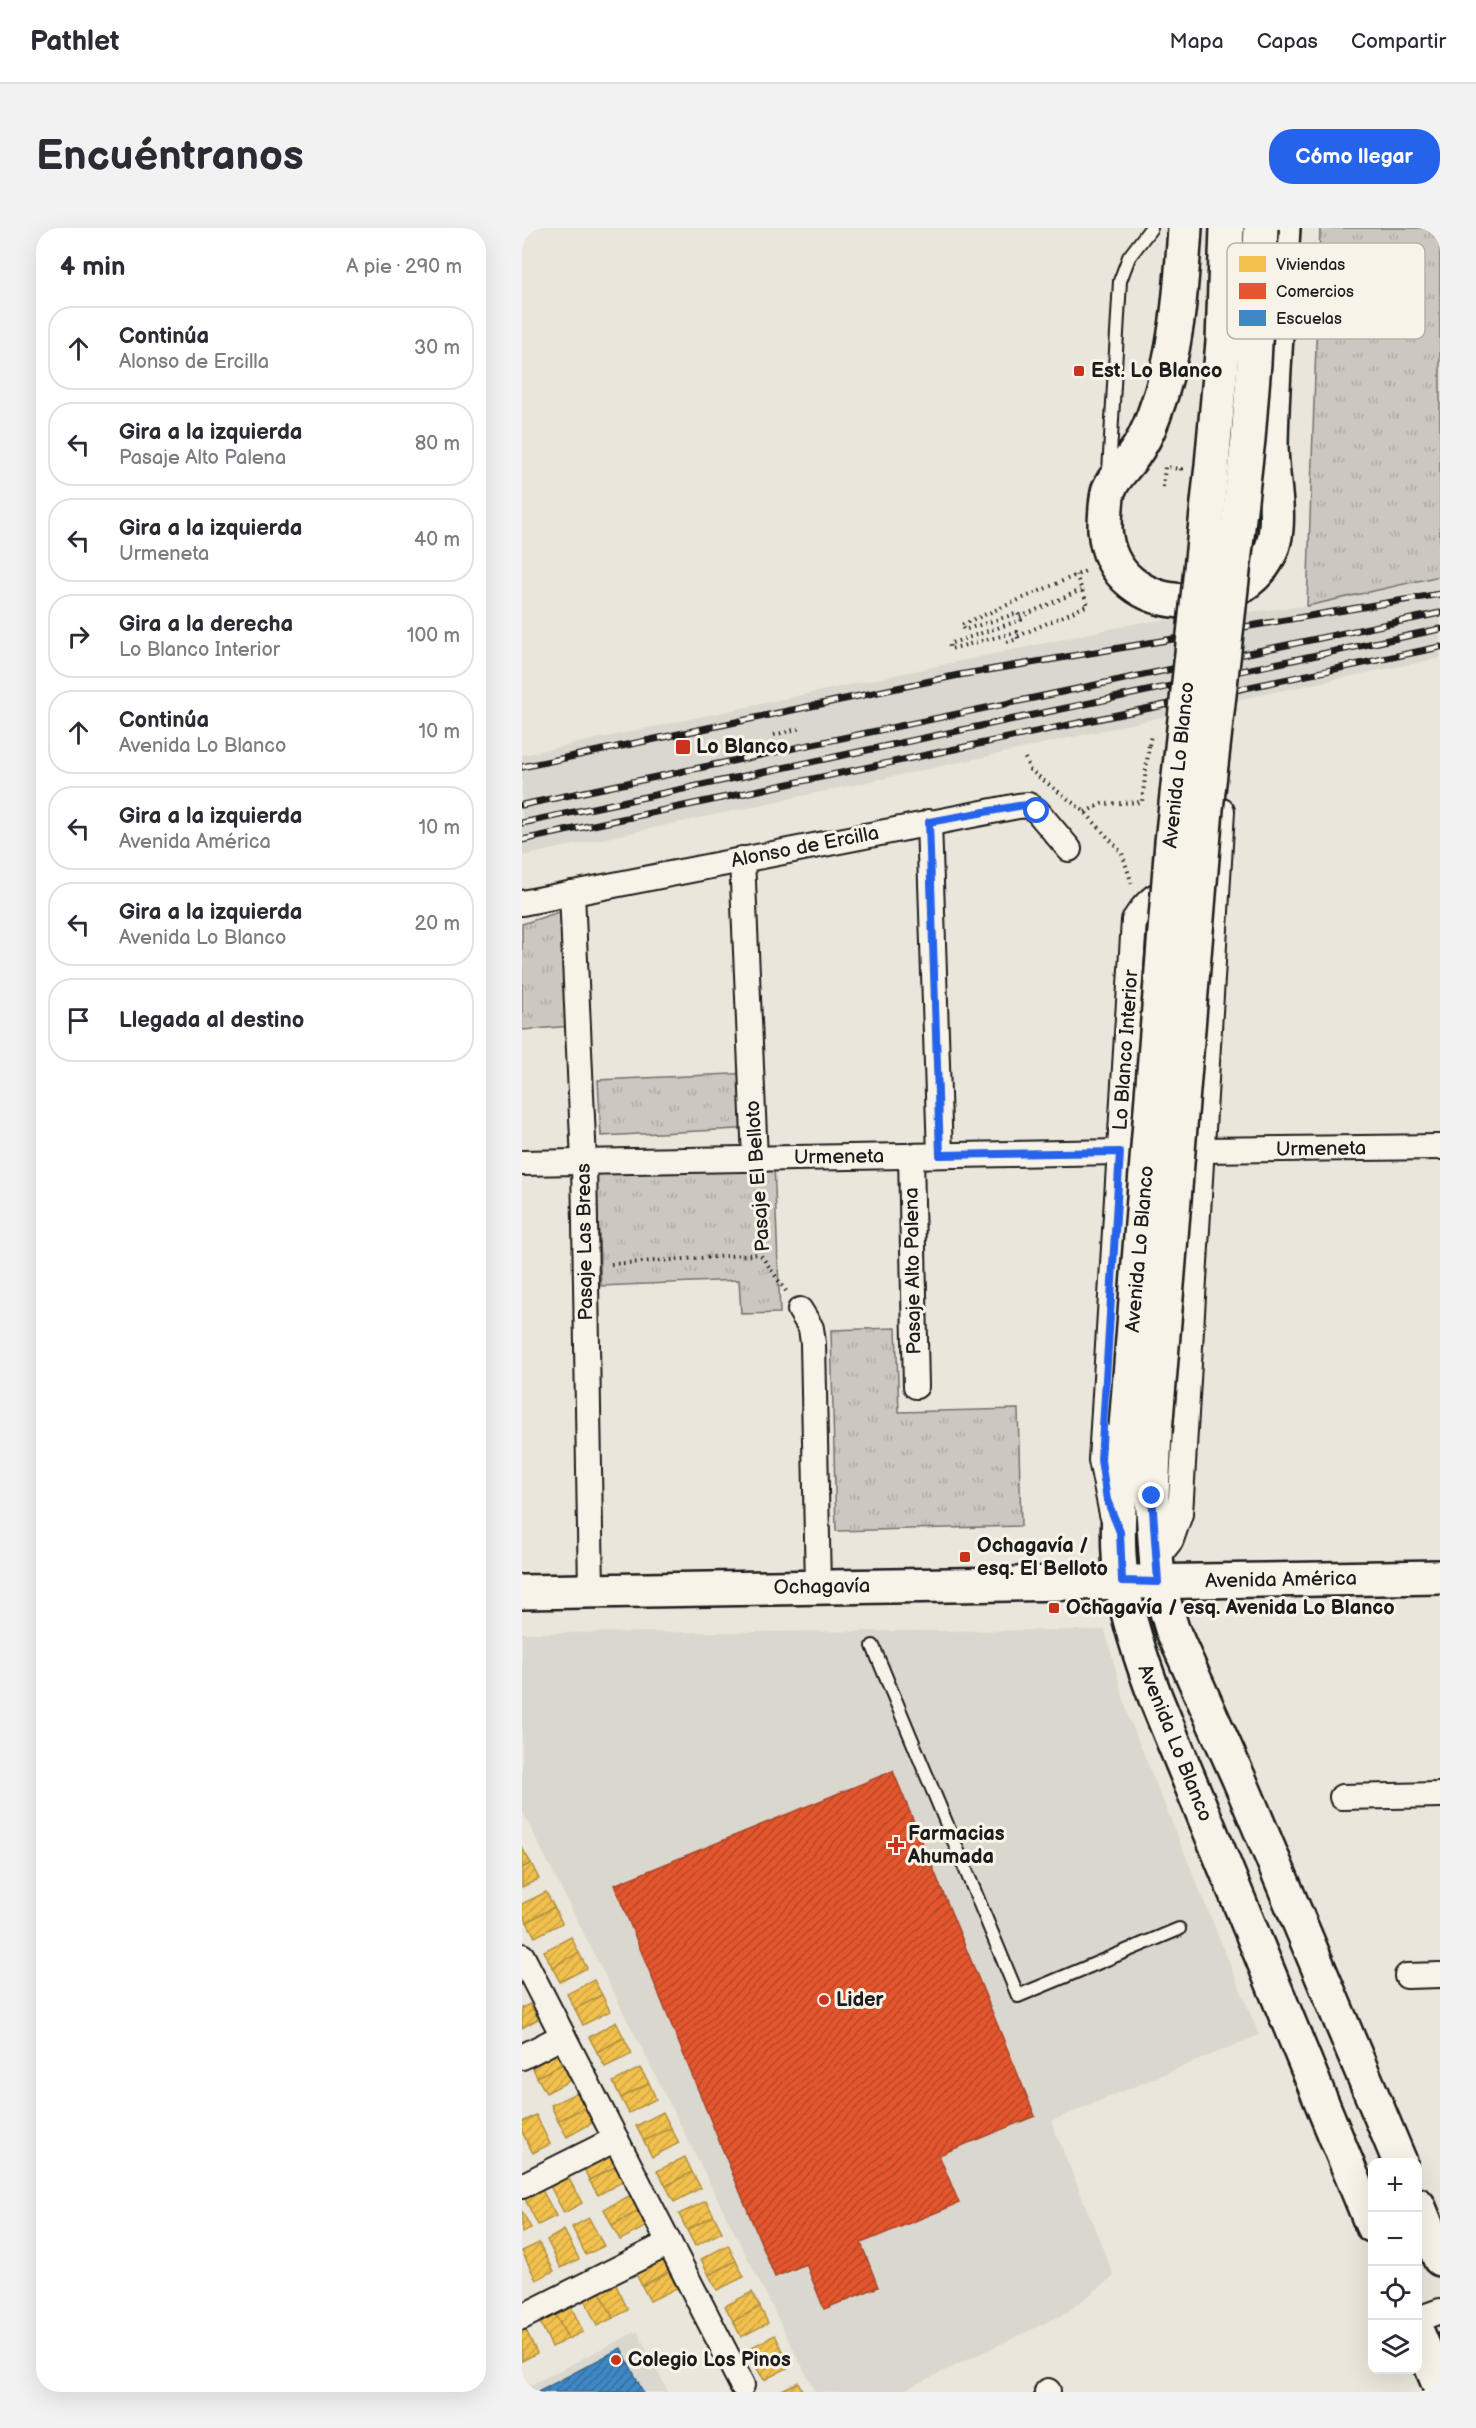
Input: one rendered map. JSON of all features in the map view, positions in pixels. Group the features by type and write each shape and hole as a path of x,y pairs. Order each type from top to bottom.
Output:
{"main road":[{"path":"1185,228 1177,325 1163,386 1154,416 1143,440 1109,489 1105,525 1106,541 1116,567 1129,583 1139,590 1173,600 1213,597 1240,586 1263,565 1270,552 1276,529 1271,444 1277,339"},
{"name":"Avenida Lo Blanco","path":"1227,228 1222,353 1172,842 1140,1430 1152,1496 1157,1570 1179,1647 1240,1780 1398,2158"},
{"name":"Avenida Lo Blanco","path":"1260,243 1261,228"},
{"path":"1282,243 1283,228"},
{"name":"Avenida Lo Blanco","path":"1255,339 1248,439 1140,1430 1120,1482 1122,1581 1134,1636 1156,1699 1368,2215"},
{"name":"Avenida América","path":"1122,1581 1157,1570 1440,1577"},
{"name":"Ochagavía","path":"522,1593 1122,1581"},
{"path":"1421,2212 1440,2259"},
{"path":"1422,2344 1440,2387"}],"street":[{"name":"Alonso de Ercilla","path":"522,903 929,822 1028,805 1037,811 1069,849"},
{"path":"1157,1570 1180,1514 1222,811"},
{"path":"929,822 940,1155"},
{"name":"Pasaje El Belloto","path":"742,859 755,1159"},
{"path":"1134,920 1153,896 1167,888 1186,886 1196,888 1218,907"},
{"name":"Pasaje Las Breas","path":"572,893 584,1162 591,1591"},
{"name":"Lo Blanco Interior","path":"1120,1532 1107,1500 1101,1460 1134,920"},
{"name":"Urmeneta","path":"1202,1150 1440,1146"},
{"name":"Urmeneta","path":"522,1163 1120,1152"},
{"name":"Pasaje Alto Palena","path":"911,1156 916,1386"},
{"path":"801,1310 811,1328 813,1343 818,1587"},
{"path":"1342,1797 1440,1795"},
{"path":"522,1956 742,2385"},
{"path":"1407,1976 1440,1975"},
{"path":"522,2057 563,2036"},
{"path":"522,2186 616,2139"},
{"path":"522,2317 669,2243"},
{"path":"1422,2318 1440,2311"}],"lane":[{"path":"1109,489 1120,281 1130,257 1151,228"},
{"path":"873,1646 1018,1996 1179,1929"}],"path":[{"path":"1163,487 1165,467 1181,469 1180,480"},
{"path":"1020,617 1018,613 964,630 961,625 1089,570"},
{"path":"1007,642 1018,639 1018,636 1088,605 1076,575"},
{"path":"1018,636 1017,632 950,649 949,644 1021,620 1020,617 1081,590"},
{"path":"774,735 801,728"},
{"path":"1085,812 1102,804 1142,802 1149,745"},
{"path":"1025,758 1030,770 1085,812 1122,853 1132,885 1134,920"},
{"name":"Pasaje El Belloto","path":"755,1159 760,1254 801,1310"},
{"path":"586,1266 760,1254"}],"shaded area":[{"path":"1440,576 1440,658 1240,699 1003,753 522,856 522,755 1138,623 1307,606"},
{"path":"1105,1630 1129,1718 1259,2035 1051,2121 1114,2276 1066,2313 900,2392 815,2392 522,1811 522,1633"},
{"name":"Colegio Los Pinos","path":"637,2331 668,2392 522,2392 523,2389"}],"green space":[{"path":"1320,228 1440,228 1440,576 1307,606 1316,339 1425,339 1425,243 1319,243"},
{"path":"565,910 572,1026 522,1030 522,924"},
{"path":"754,1073 757,1128 601,1136 598,1080"},
{"path":"774,1164 780,1313 741,1314 739,1280 601,1286 596,1171"},
{"path":"896,1328 899,1412 1018,1409 1021,1526 836,1531 831,1330"}],"building: Viviendas":[{"path":"522,1848 531,1863 522,1868"},
{"path":"531,1863 539,1879 522,1887 522,1868"},
{"path":"546,1892 554,1907 527,1922 522,1912 522,1904"},
{"path":"554,1907 562,1923 535,1937 527,1922"},
{"path":"571,1937 579,1953 552,1967 544,1951"},
{"path":"579,1953 587,1968 560,1982 552,1967"},
{"path":"594,1980 602,1995 575,2009 567,1994"},
{"path":"602,1995 610,2011 583,2025 575,2009"},
{"path":"530,2004 538,2019 522,2028 522,2008"},
{"path":"616,2022 624,2038 597,2052 589,2037"},
{"path":"624,2038 632,2054 605,2067 597,2052"},
{"path":"557,2048 565,2063 537,2077 530,2062"},
{"path":"565,2063 573,2079 546,2093 537,2077"},
{"path":"640,2068 649,2083 621,2098 613,2082"},
{"path":"649,2083 656,2099 629,2113 621,2098"},
{"path":"578,2092 586,2107 558,2121 551,2105"},
{"path":"586,2107 594,2122 567,2137 558,2121"},
{"path":"663,2112 671,2128 644,2141 636,2126"},
{"path":"536,2115 550,2144 533,2153 522,2132 522,2122"},
{"path":"671,2128 679,2143 652,2157 644,2141"},
{"path":"608,2150 617,2166 589,2180 582,2164"},
{"path":"685,2157 692,2172 666,2186 657,2171"},
{"path":"617,2166 624,2181 598,2195 589,2180"},
{"path":"692,2172 701,2188 674,2202 666,2186"},
{"path":"567,2175 582,2203 564,2213 549,2184"},
{"path":"541,2188 556,2216 538,2225 524,2197"},
{"path":"631,2195 639,2211 612,2225 604,2209"},
{"path":"706,2201 714,2216 687,2230 679,2214"},
{"path":"522,2211 531,2228 522,2233"},
{"path":"639,2211 647,2226 620,2240 612,2225"},
{"path":"714,2216 722,2232 695,2246 687,2230"},
{"path":"589,2218 604,2246 586,2255 572,2227"},
{"path":"564,2230 579,2259 561,2268 547,2240"},
{"path":"539,2243 554,2271 536,2280 522,2251"},
{"path":"728,2245 736,2261 709,2275 701,2259"},
{"path":"661,2257 669,2272 642,2286 634,2270"},
{"path":"736,2261 744,2277 717,2290 709,2275"},
{"path":"669,2272 677,2288 650,2301 642,2286"},
{"path":"615,2283 628,2310 613,2318 599,2290"},
{"path":"599,2290 613,2318 597,2326 584,2298"},
{"path":"752,2292 760,2307 733,2321 725,2306"},
{"path":"570,2304 583,2332 568,2339 554,2312"},
{"path":"760,2307 768,2323 741,2337 733,2321"},
{"path":"554,2312 568,2339 552,2347 539,2320"},
{"path":"522,2326 537,2353 522,2361"},
{"path":"775,2335 783,2351 755,2365 748,2349"},
{"path":"783,2351 791,2366 764,2380 755,2365"},
{"path":"798,2382 803,2392 778,2392"}],"building: Comercios":[{"name":"Lider","path":"893,1771 1035,2116 939,2155 959,2203 861,2243 878,2287 824,2309 806,2264 775,2277 614,1885"}],"building: Escuelas":[{"path":"621,2348 643,2392 538,2392"}],"railway":[{"path":"522,767 959,675 1440,594"},
{"path":"522,805 1440,613"},
{"path":"522,823 1440,629"},
{"path":"522,840 1440,647"}],"place":[{"name":"Est. Lo Blanco","path":"1079,371"},
{"name":"Lo Blanco","path":"683,747"},
{"name":"Ochagavía / esq. El Belloto","path":"965,1557"},
{"name":"Ochagavía / esq. Avenida Lo Blanco","path":"1054,1608"},
{"name":"Farmacias Ahumada","path":"896,1845"},
{"name":"Lider","path":"824,2000"},
{"name":"Colegio Los Pinos","path":"616,2360"}],"route":[{"path":"1037,811 1028,805 1018,806 929,822 940,1155 1120,1152 1101,1460 1107,1500 1120,1532 1122,1581 1158,1582 1152,1496"}]}
